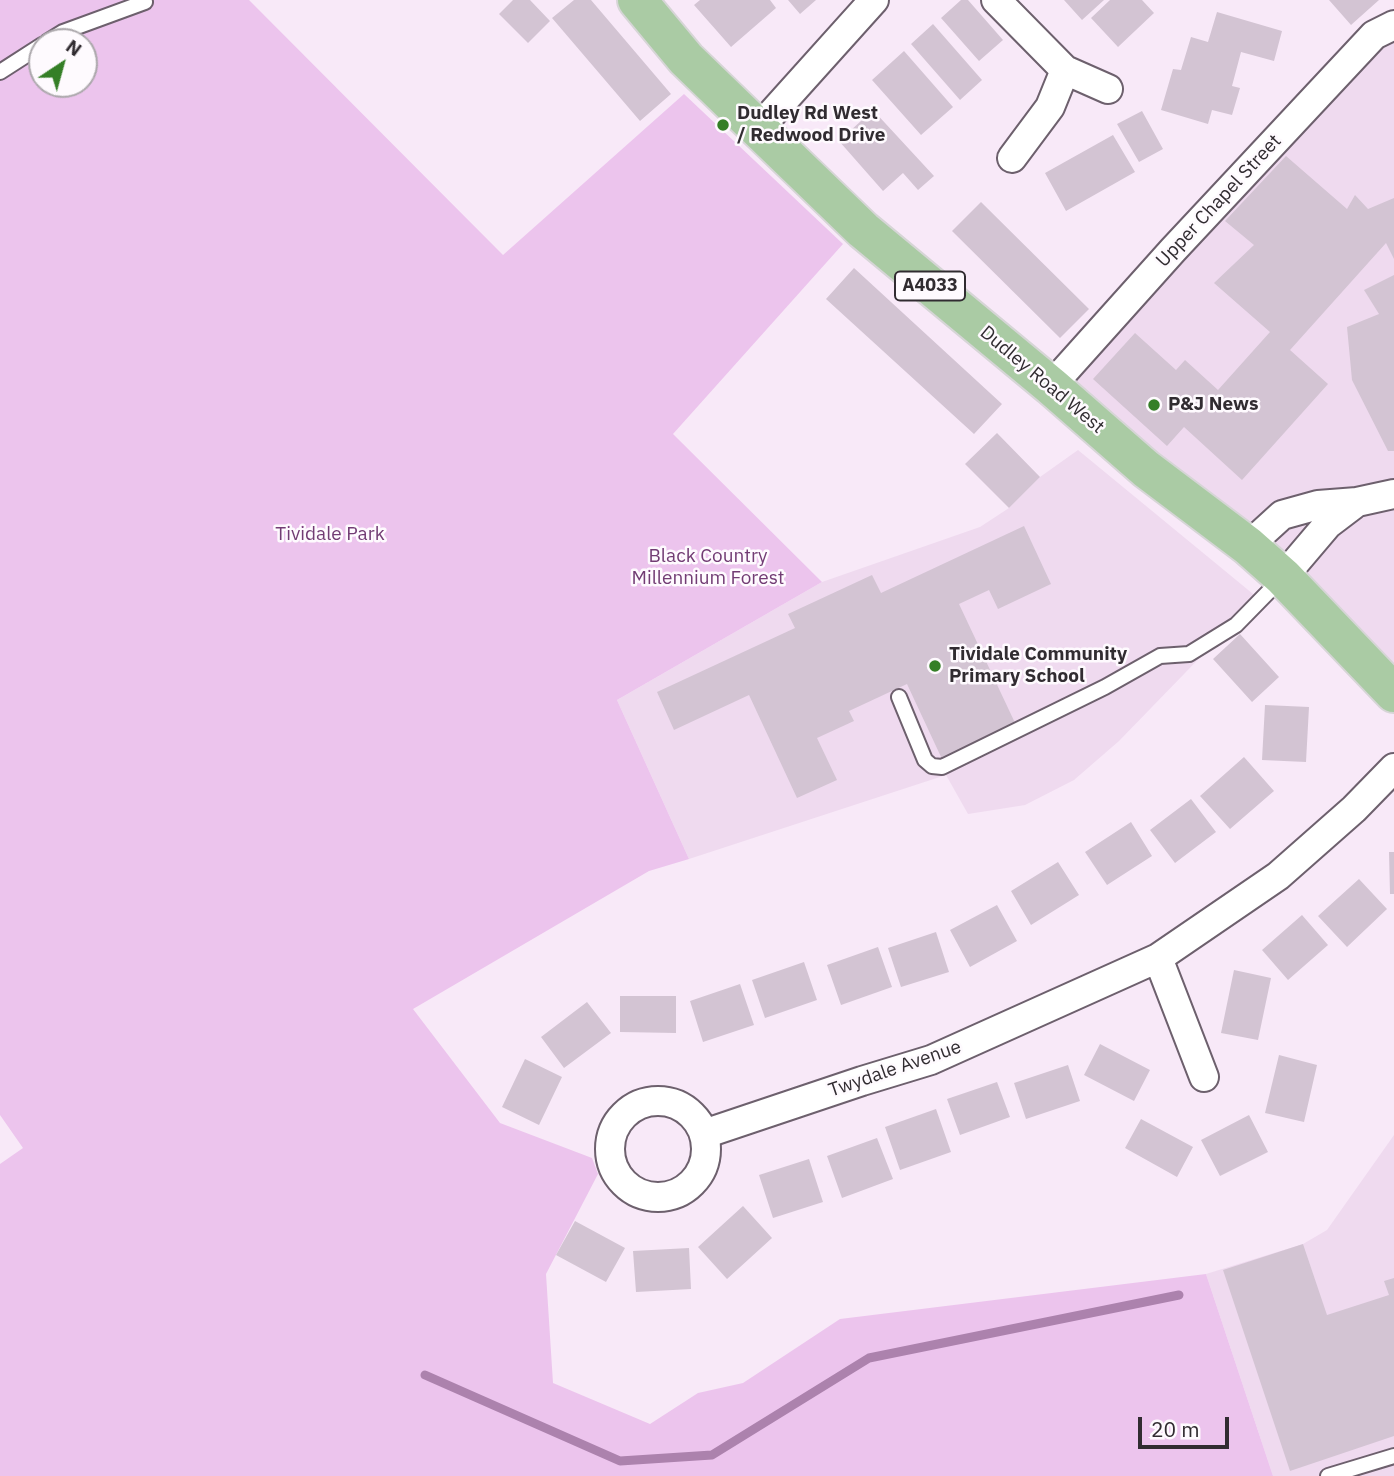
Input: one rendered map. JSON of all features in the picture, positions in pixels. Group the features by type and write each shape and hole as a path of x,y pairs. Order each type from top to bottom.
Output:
{"main road":[{"name":"Dudley Road West","path":"637,0 686,59 863,230 1051,386 1146,469 1248,546 1283,577 1394,693"}],"street":[{"path":"758,130 874,0"},
{"path":"996,0 1065,70 1108,89"},
{"name":"Upper Chapel Street","path":"1051,386 1173,250 1374,35 1394,25"},
{"path":"1013,158 1050,107 1065,70"},
{"path":"1248,546 1282,515 1318,505 1357,502 1394,494"},
{"path":"1283,577 1328,524 1357,502"},
{"name":"Twydale Avenue","path":"704,1134 931,1060 1158,958 1278,876 1354,809 1394,768"},
{"path":"1158,958 1204,1077"}],"lane":[{"path":"74,28 145,2"},
{"path":"0,72 28,54"},
{"path":"898,697 925,760 932,766 942,767 1105,687 1160,656 1189,654 1236,625 1283,577"},
{"path":"1328,1476 1394,1455"}],"shaded area":[{"path":"1394,25 1394,693 1051,386"},
{"name":"Tividale Community Primary School","path":"1078,450 1264,603 1217,640 1119,741 1074,780 1025,805 968,814 946,775 689,859 617,700 822,582 980,527 1009,508 1040,477"},
{"path":"1394,1135 1394,1476 1273,1476 1206,1274 1303,1244 1327,1230"}],"green space":[{"name":"Tividale Park","path":"0,0 249,0 503,255 684,94 843,244 673,434 822,582 617,700 689,859 649,871 413,1009 500,1123 592,1158 598,1174 546,1274 553,1383 650,1424 698,1393 743,1383 840,1319 1206,1274 1273,1476 0,1476 0,1164 23,1148 0,1115"}],"building":[{"path":"513,0 530,0 550,21 528,43 499,14"},
{"path":"574,0 591,0 671,94 640,121 552,18"},
{"path":"700,0 770,0 776,8 731,47 694,5"},
{"path":"788,0 816,0 800,14"},
{"path":"961,0 968,0 1003,40 979,61 941,18"},
{"path":"1064,0 1104,0 1082,20"},
{"path":"1110,0 1142,0 1154,13 1118,47 1091,18"},
{"path":"1329,0 1379,0 1351,25"},
{"path":"1217,12 1282,31 1274,61 1241,52 1232,86 1240,88 1232,115 1212,110 1208,124 1161,110 1173,69 1181,70 1191,37 1208,42"},
{"path":"933,24 982,80 960,100 911,44"},
{"path":"904,51 953,107 921,135 872,80"},
{"path":"873,110 934,176 918,190 903,173 883,191 839,141"},
{"path":"1142,111 1163,149 1139,162 1117,124"},
{"path":"1113,135 1135,172 1066,211 1045,173"},
{"path":"1286,156 1347,209 1355,195 1368,209 1394,198 1394,259 1386,243 1290,350 1328,384 1242,480 1184,427 1167,446 1093,379 1135,333 1176,370 1185,360 1218,390 1270,332 1214,283 1254,245 1225,221"},
{"path":"981,202 1089,309 1060,338 952,231"},
{"path":"854,268 1002,404 974,434 826,299"},
{"path":"1394,275 1394,451 1388,451 1352,380 1347,327 1379,314 1364,290"},
{"path":"997,433 1040,477 1009,508 965,464"},
{"path":"1024,526 1051,584 998,609 989,590 959,604 1016,725 942,759 907,684 849,711 854,721 817,738 837,780 797,798 749,695 674,730 657,692 795,628 788,614 872,575 881,593"},
{"path":"1240,634 1279,677 1252,702 1213,659"},
{"path":"1265,705 1309,707 1306,762 1262,760"},
{"path":"1244,757 1274,791 1230,829 1200,796"},
{"path":"1191,799 1216,832 1175,863 1150,830"},
{"path":"1131,822 1152,856 1107,885 1085,852"},
{"path":"1389,852 1394,852 1394,894 1390,894"},
{"path":"1058,862 1079,895 1031,925 1011,891"},
{"path":"1359,879 1387,909 1347,947 1318,916"},
{"path":"997,905 1017,941 970,967 950,930"},
{"path":"1302,915 1328,945 1288,980 1262,950"},
{"path":"936,932 949,972 901,987 888,948"},
{"path":"878,947 892,987 841,1005 827,965"},
{"path":"804,962 817,1000 765,1018 752,980"},
{"path":"1234,970 1271,978 1258,1040 1221,1033"},
{"path":"740,984 754,1025 703,1042 690,1001"},
{"path":"620,996 676,996 676,1033 620,1032"},
{"path":"587,1002 611,1033 564,1068 541,1037"},
{"path":"1100,1044 1150,1070 1134,1101 1084,1075"},
{"path":"1279,1055 1317,1065 1304,1122 1265,1113"},
{"path":"525,1059 562,1077 539,1125 502,1107"},
{"path":"1068,1065 1080,1101 1026,1119 1014,1083"},
{"path":"997,1082 1010,1117 960,1135 947,1099"},
{"path":"936,1109 951,1152 900,1170 885,1127"},
{"path":"1249,1115 1268,1152 1220,1176 1201,1140"},
{"path":"1141,1119 1193,1147 1177,1177 1125,1148"},
{"path":"877,1138 893,1179 842,1198 827,1156"},
{"path":"809,1159 823,1202 773,1218 759,1175"},
{"path":"743,1206 772,1238 727,1279 698,1247"},
{"path":"575,1221 625,1248 606,1282 556,1255"},
{"path":"1303,1244 1327,1315 1389,1295 1384,1281 1394,1278 1394,1436 1290,1471 1223,1270"},
{"path":"689,1248 691,1289 636,1292 633,1251"}],"waterway":[{"path":"425,1375 620,1461 712,1455 869,1358 1179,1295"}],"place":[{"name":"Dudley Rd West / Redwood Drive","path":"723,125"},
{"name":"P&J News","path":"1154,405"},
{"name":"Tividale Community Primary School","path":"935,666"}],"park label":[{"name":"Black Country Millennium Forest","path":"708,568"}]}
